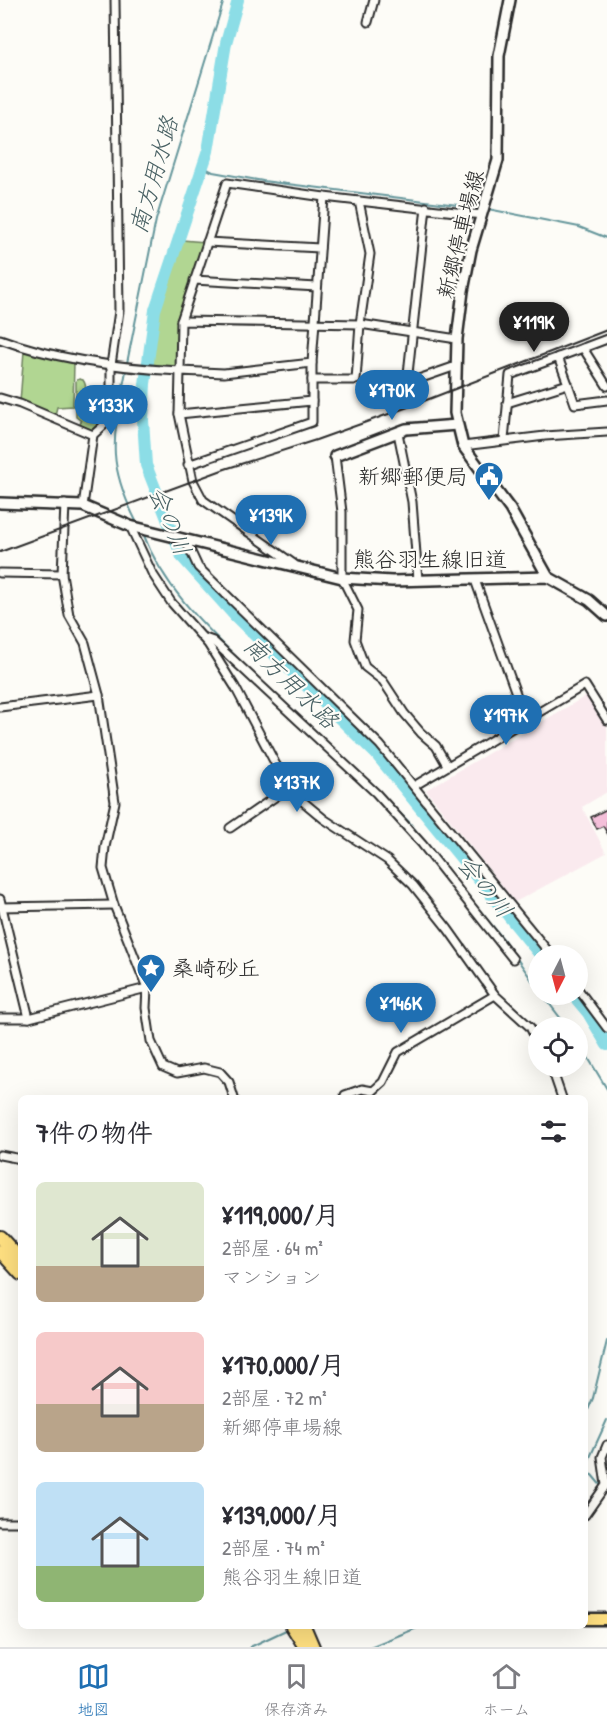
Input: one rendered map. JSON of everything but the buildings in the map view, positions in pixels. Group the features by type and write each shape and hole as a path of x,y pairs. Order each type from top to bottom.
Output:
{"highway":[{"path":"0,1237 18,1257"},
{"path":"0,1251 18,1271"},
{"path":"294,1629 305,1647"},
{"path":"305,1629 313,1647"}],"main road":[{"path":"588,1619 607,1619"}],"street":[{"path":"83,506 93,435 103,426 111,401 111,365 119,310 115,0"},
{"path":"368,22 374,0"},
{"name":"新郷停車場線","path":"456,425 457,339 467,268 498,160 499,56 510,0"},
{"path":"297,567 203,500 193,482 188,465 179,414 182,321 227,183 324,197 482,215"},
{"path":"188,465 312,422 312,363 324,197"},
{"path":"312,380 356,380 360,324 370,254 359,201"},
{"path":"426,207 414,332 406,383 456,366"},
{"path":"207,242 320,248"},
{"path":"194,280 317,287"},
{"path":"182,321 360,324 457,339"},
{"path":"0,339 34,352 148,370 224,373 312,363"},
{"path":"504,440 510,375 607,339"},
{"path":"583,348 607,386"},
{"path":"558,357 575,404 607,400"},
{"path":"507,403 568,384"},
{"path":"0,398 20,404 93,435"},
{"path":"179,414 312,401"},
{"path":"447,765 436,746 404,713 383,681 364,667 356,640 358,610 342,578 342,512 335,456 415,428 456,425 464,446 510,509 548,578"},
{"path":"464,446 504,440 607,432"},
{"path":"398,433 412,502 418,580"},
{"name":"熊谷羽生線旧道","path":"0,503 83,506 130,526 342,578 475,580 548,578 589,600 607,616"},
{"path":"65,504 62,574 69,615 85,643 99,694 115,802 103,868 114,905 147,988 146,1008 151,1041 163,1067 177,1073 204,1068 220,1072 229,1083 233,1095"},
{"path":"130,526 152,573 171,602 202,637 235,687 268,751 300,799 324,819 387,860 413,885 495,995 528,1025"},
{"path":"185,539 198,567 380,745 543,945"},
{"path":"0,573 62,574"},
{"path":"475,580 526,721"},
{"path":"202,637 213,640 376,793 422,844 513,959"},
{"path":"414,786 585,686 607,719"},
{"path":"0,707 99,694"},
{"path":"230,828 291,786"},
{"path":"0,899 28,1018"},
{"path":"1,907 114,905"},
{"path":"0,1018 28,1018 147,988"},
{"path":"345,1095 362,1089 373,1090 383,1083 398,1052 495,995"},
{"path":"588,1002 607,1028"},
{"path":"555,1077 561,1095"},
{"path":"0,1155 18,1158"},
{"path":"588,1511 606,1485 607,1445"},
{"path":"0,1522 18,1522"}],"shaded area":[{"path":"591,693 607,720 607,792 582,807 606,853 515,902 426,790"}],"green space":[{"path":"182,240 205,242 180,321 178,370 151,369 160,306"},
{"path":"24,351 74,362 73,406 57,407 55,415 20,402"},
{"path":"83,380 85,386 80,399 83,407 91,407 92,393 97,388 108,394 105,415 92,430 80,425 81,421 76,417 76,381"}],"waterway":[{"name":"南方用水路","path":"127,363 156,220 224,0"},
{"name":"会の川","path":"238,0 226,43 208,151 155,310 145,384 143,420 146,465 182,557 235,616 376,754 532,945"},
{"path":"203,167 213,172 263,181 482,208"},
{"path":"488,209 579,227 607,238"},
{"name":"南方用水路","path":"126,371 115,432 116,466 127,503 138,525"},
{"name":"南方用水路","path":"143,533 153,556 181,598 215,636 269,689"},
{"name":"南方用水路","path":"308,726 320,736"},
{"name":"南方用水路","path":"359,773 410,823 425,842"},
{"name":"南方用水路","path":"451,875 504,940 528,975"},
{"name":"南方用水路","path":"550,1005 560,1017"},
{"name":"会の川","path":"581,1005 607,1045"},
{"name":"南方用水路","path":"588,1058 607,1089"},
{"name":"南方用水路","path":"588,1410 607,1341"},
{"name":"会の川","path":"588,1461 607,1420"},
{"path":"588,1474 592,1475 607,1493"},
{"name":"会の川","path":"370,1647 415,1629"},
{"name":"南方用水路","path":"250,1647 286,1630"}],"railway":[{"path":"0,552 225,469 411,406 607,330"}],"place":[{"name":"新郷郵便局","path":"489,502"},
{"name":"桑崎砂丘","path":"151,994"}]}
